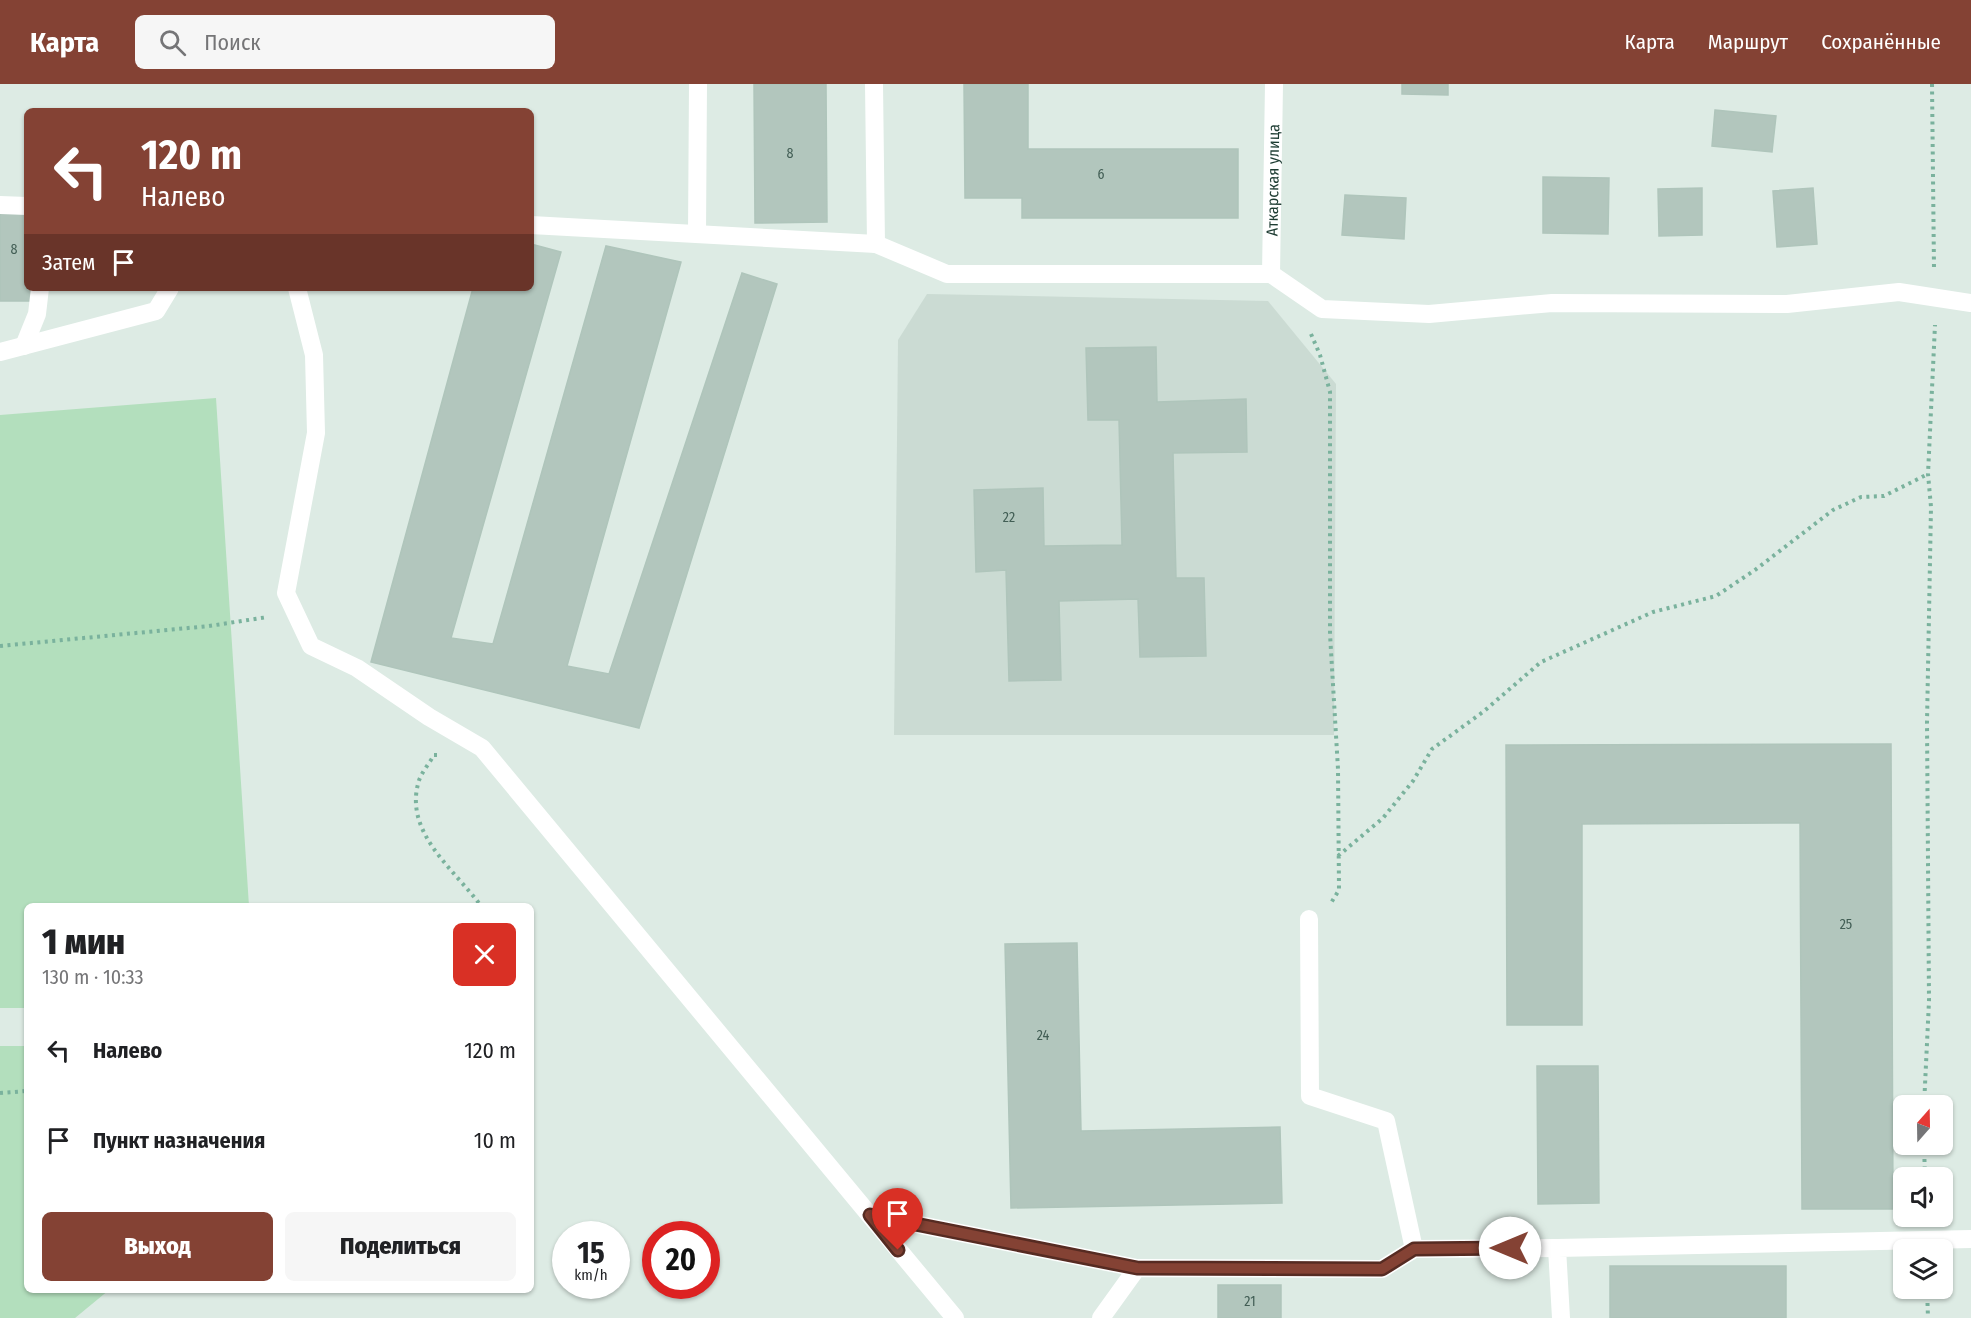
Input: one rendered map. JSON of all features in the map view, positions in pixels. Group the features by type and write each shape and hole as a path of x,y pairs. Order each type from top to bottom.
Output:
{"lane":[{"path":"697,234 698,84"},
{"path":"874,84 876,244"},
{"name":"Аткарская улица","path":"1271,274 1274,84"},
{"path":"0,205 24,206"},
{"path":"534,225 876,244 947,274 1271,274 1322,309 1429,314 1552,303 1786,304 1899,292 1971,303"},
{"path":"24,346 37,314 40,291"},
{"path":"0,352 156,311 168,291"},
{"path":"298,291 314,355 316,433 286,593 311,646 357,668 429,717 482,748 955,1318"},
{"path":"1309,919 1310,1096 1386,1121 1414,1249"},
{"path":"870,1215 1137,1268 1382,1269 1414,1249 1971,1239"},
{"path":"1557,1248 1561,1318"},
{"path":"1101,1318 1137,1268"}],"path":[{"path":"1925,1095 1929,1001 1928,723 1931,507 1928,474 1935,340 1932,84"},
{"path":"1308,328 1320,355 1330,392 1329,634 1338,769 1339,890 1323,914 1309,919"},
{"path":"1338,856 1383,818 1413,781 1432,749 1483,712 1541,662 1653,612 1716,597 1833,510 1861,497 1884,496 1928,474"},
{"path":"0,646 209,626 295,612"},
{"path":"480,903 425,837 416,806 418,783 434,756 482,748"},
{"path":"0,1093 24,1091"},
{"path":"1927,1299 1928,1318"}],"shaded area":[{"path":"927,294 1268,301 1336,384 1334,735 894,735 898,340"}],"green space":[{"path":"216,398 249,903 24,903 24,1008 0,1008 0,415"},
{"path":"0,1046 24,1046 24,1293 105,1293 75,1318 0,1318"}],"building":[{"path":"754,84 826,84 827,222 755,223"},
{"path":"964,84 1028,84 1028,149 1238,149 1238,218 1022,218 1022,198 965,198"},
{"path":"1402,84 1448,84 1448,95 1402,94"},
{"path":"1715,110 1776,116 1772,152 1712,146"},
{"path":"1543,177 1609,178 1608,234 1543,233"},
{"path":"1702,188 1702,235 1659,236 1658,189"},
{"path":"1813,188 1817,244 1777,247 1773,191"},
{"path":"1345,195 1406,198 1404,239 1342,235"},
{"path":"24,209 24,291 32,291 32,301 0,301 0,210"},
{"path":"534,245 561,252 451,638 493,644 606,246 681,262 567,666 609,674 742,273 777,284 639,728 371,662 472,291 534,291"},
{"path":"1156,347 1157,402 1246,399 1247,452 1173,453 1176,578 1204,578 1206,656 1140,657 1138,599 1059,601 1061,680 1009,681 1006,570 976,572 974,490 1043,488 1044,546 1122,545 1119,420 1088,420 1086,348"},
{"path":"1891,744 1893,1209 1802,1209 1800,823 1582,824 1582,1025 1507,1025 1506,745"},
{"path":"1077,943 1081,1131 1280,1127 1282,1203 1011,1208 1005,944"},
{"path":"1537,1066 1598,1066 1599,1203 1538,1204"},
{"path":"1610,1266 1786,1266 1786,1318 1610,1318"},
{"path":"1218,1285 1281,1285 1281,1318 1218,1318"}],"route":[{"path":"898,1250 870,1215 1137,1268 1382,1269 1414,1249 1510,1248"}]}
